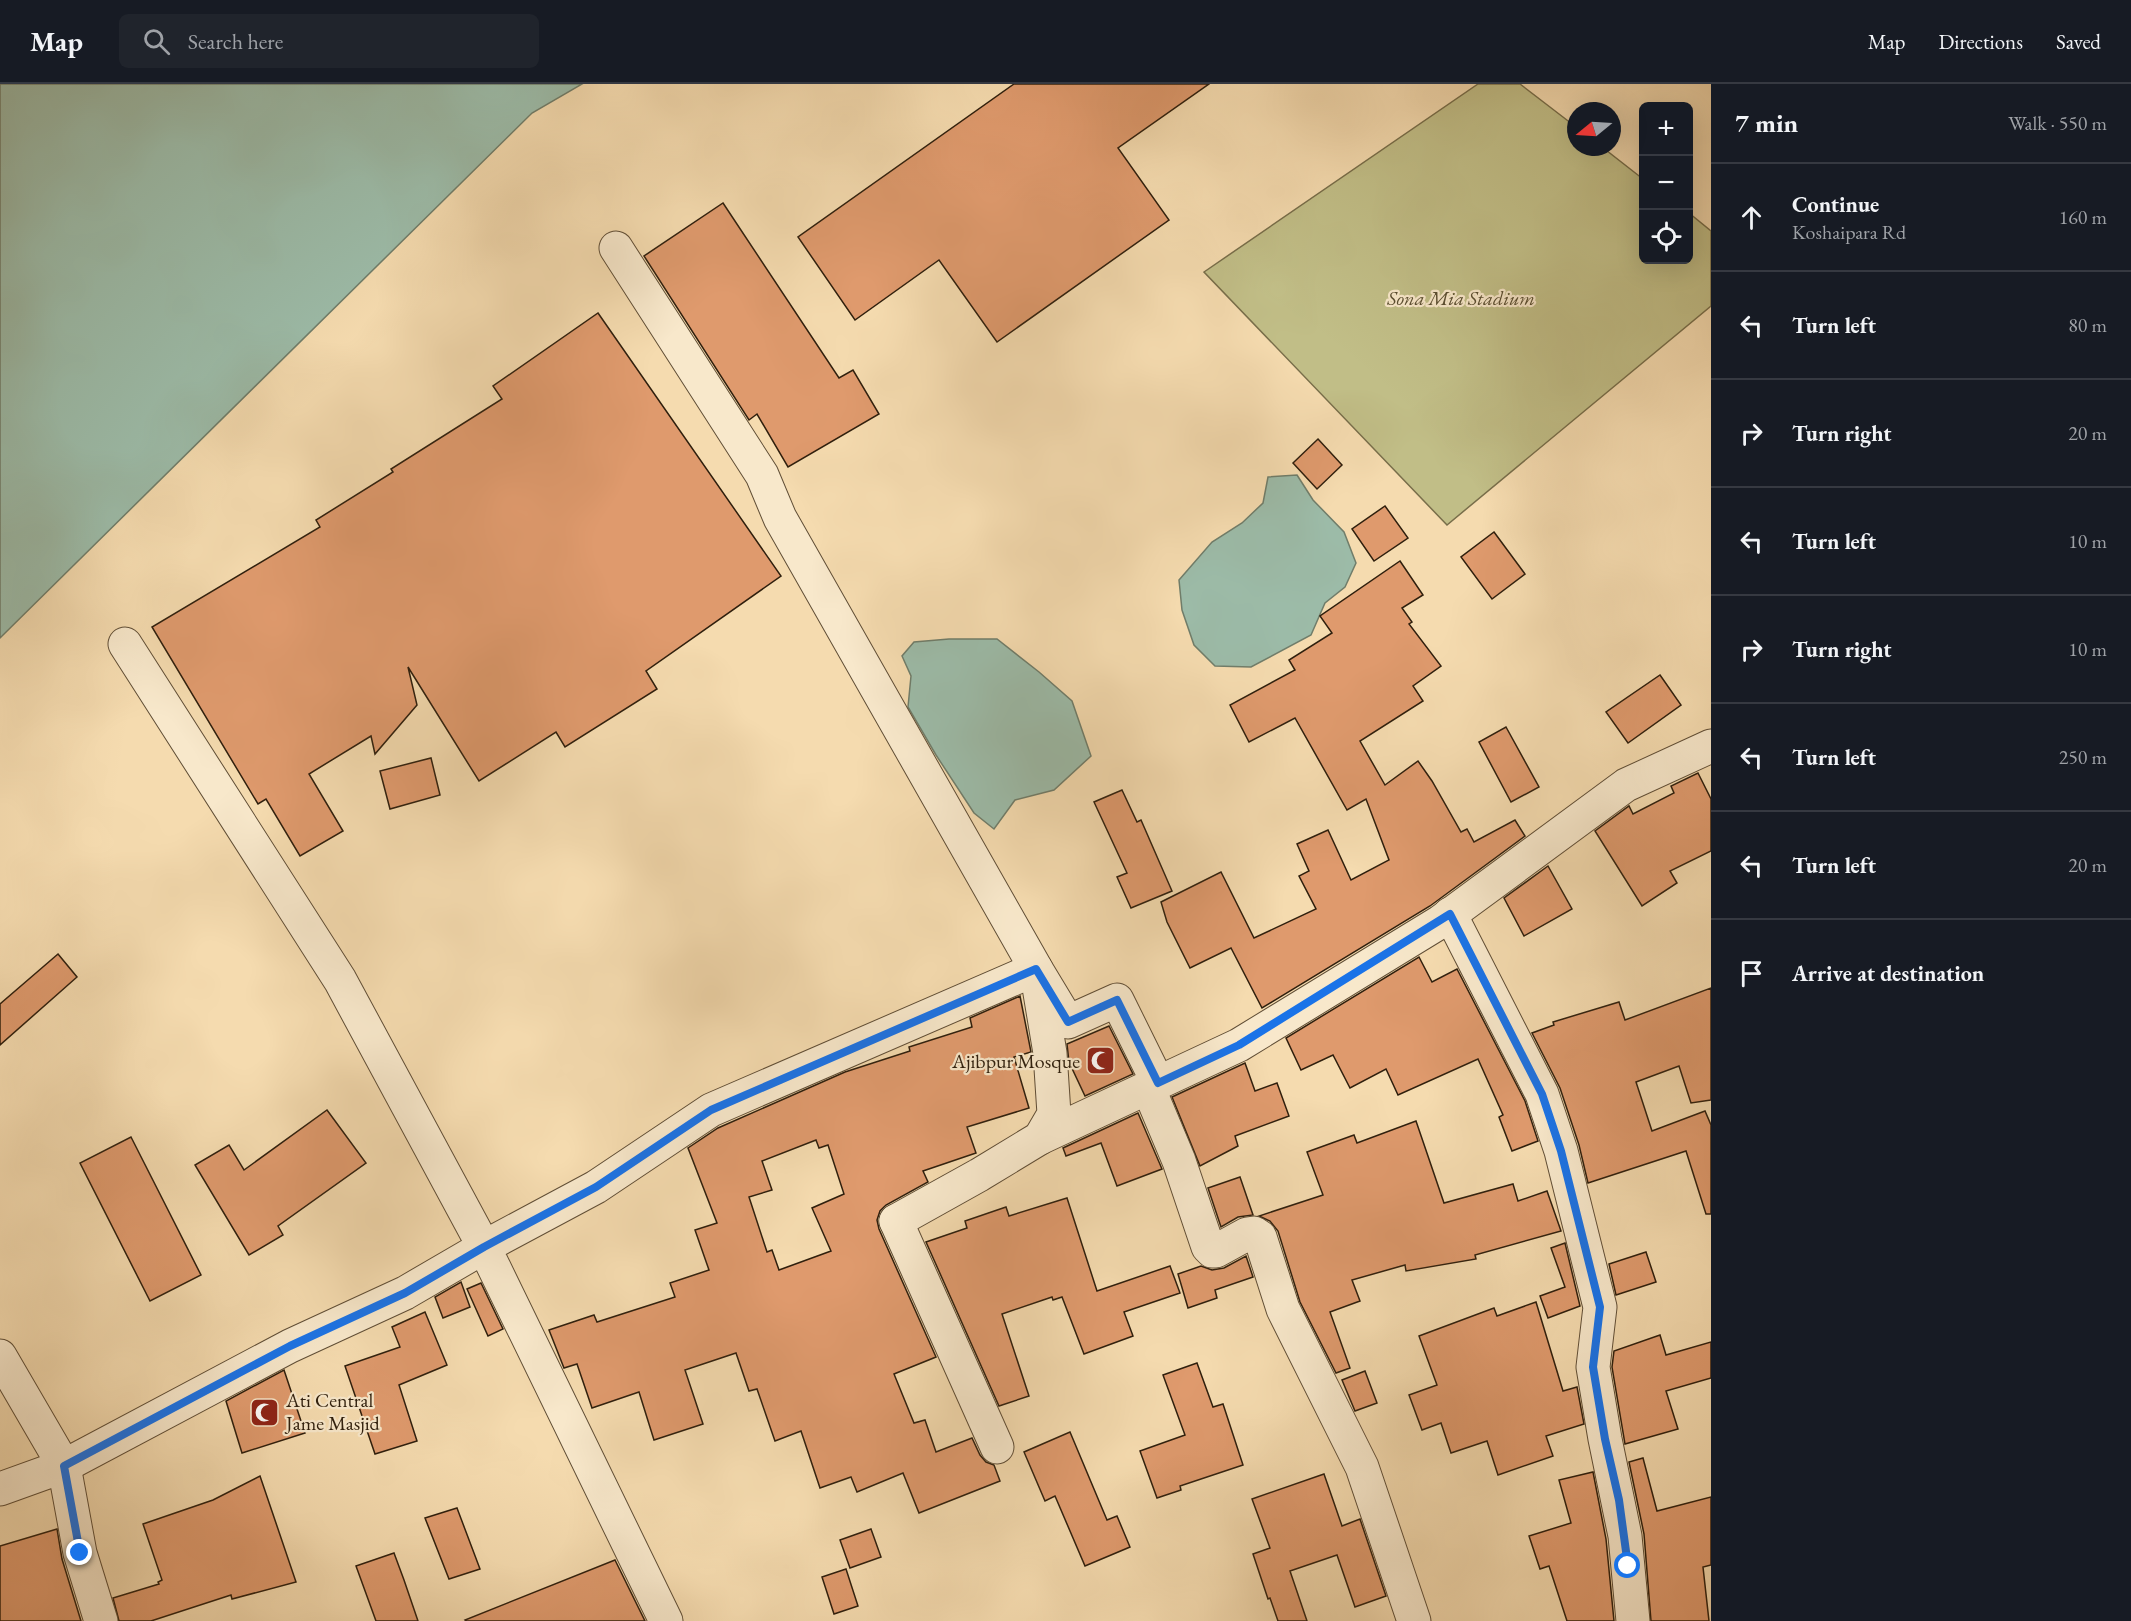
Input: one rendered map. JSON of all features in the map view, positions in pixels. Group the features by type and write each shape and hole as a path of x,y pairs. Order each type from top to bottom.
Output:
{"street":[{"path":"616,248 762,475 780,519 1068,1022 1117,1000 1153,1085 1208,1247 1216,1251 1247,1234 1254,1233 1260,1237 1282,1309 1362,1467 1414,1621"},
{"path":"125,644 340,980 484,1247 666,1621"},
{"path":"997,1447 897,1221 1040,1138 1239,1045 1450,914 1626,785 1711,746"},
{"path":"1450,914 1542,1094 1561,1151 1600,1307 1593,1367 1625,1536 1633,1621"},
{"path":"1036,969 1050,1053 1054,1114 1040,1138"},
{"path":"0,1489 64,1466 290,1346 405,1293 484,1247 596,1187 711,1110 1036,969"},
{"path":"0,1356 64,1466 80,1553 101,1621"}],"green space":[{"name":"Sona Mia Stadium","path":"1478,84 1520,84 1567,120 1567,156 1614,156 1639,176 1639,264 1693,264 1693,216 1711,231 1711,306 1447,525 1204,272"}],"shaded area":[{"path":"0,84 582,84 532,113 0,638"},
{"path":"1297,475 1313,500 1344,532 1356,563 1345,587 1325,603 1311,635 1251,667 1215,666 1194,645 1182,610 1179,580 1212,542 1242,523 1263,503 1268,477"},
{"path":"997,639 1039,672 1072,701 1091,756 1054,790 1015,800 994,829 974,813 908,707 911,676 902,656 914,642"}],"building":[{"path":"1014,84 1209,84 1118,148 1169,220 997,342 939,260 855,320 798,237"},
{"path":"723,203 839,378 853,370 879,414 788,467 757,414 749,420 644,256"},
{"path":"598,313 781,576 646,671 657,689 565,747 556,732 479,781 408,667 417,705 375,754 371,736 309,774 343,831 300,856 266,799 258,804 152,627 320,527 316,520 393,472 391,469 502,399 493,386"},
{"path":"1318,439 1342,465 1317,489 1293,463"},
{"path":"1385,506 1408,538 1374,561 1352,529"},
{"path":"1494,532 1525,574 1492,599 1461,557"},
{"path":"1400,561 1423,595 1402,608 1412,622 1409,624 1441,666 1413,686 1423,701 1360,741 1385,785 1418,761 1461,832 1467,829 1474,842 1515,820 1525,836 1430,906 1262,1008 1231,948 1190,968 1167,922 1161,902 1221,872 1254,938 1316,909 1299,876 1309,871 1297,844 1328,830 1351,880 1389,860 1366,799 1347,810 1295,718 1249,742 1230,705 1295,670 1289,660 1332,633 1320,616"},
{"path":"1660,675 1681,705 1628,743 1606,712"},
{"path":"1506,727 1539,787 1511,802 1479,742"},
{"path":"431,758 440,795 390,809 380,771"},
{"path":"1698,773 1711,799 1711,851 1670,871 1677,883 1642,906 1595,831 1629,806 1633,814 1674,793 1671,786"},
{"path":"1122,790 1137,822 1141,820 1172,891 1131,908 1117,877 1127,873 1094,802"},
{"path":"1548,866 1572,909 1524,936 1504,898"},
{"path":"58,954 77,977 0,1045 0,1004"},
{"path":"1419,957 1432,982 1457,969 1525,1101 1538,1141 1512,1151 1499,1117 1503,1115 1478,1059 1398,1095 1386,1069 1350,1088 1333,1055 1301,1070 1286,1038"},
{"path":"1711,988 1711,1100 1691,1103 1679,1066 1636,1082 1652,1131 1705,1111 1711,1125 1711,1214 1706,1214 1686,1151 1588,1183 1579,1145 1560,1088 1532,1033 1554,1025 1553,1022 1619,1002 1625,1020"},
{"path":"1020,996 1031,1052 1014,1057 1029,1108 967,1127 976,1153 923,1171 928,1182 886,1205 880,1211 877,1220 936,1357 894,1374 914,1423 925,1420 936,1452 972,1438 980,1455 986,1462 994,1465 1000,1481 919,1513 903,1473 857,1492 851,1477 820,1488 801,1431 775,1441 757,1389 749,1391 736,1353 685,1370 703,1424 654,1440 639,1392 592,1408 577,1364 564,1368 549,1330 594,1315 597,1322 675,1297 670,1283 709,1270 695,1230 717,1223 688,1148 718,1128 845,1072 910,1051 909,1047 972,1027 970,1018","holes":["816,1140 819,1148 828,1145 844,1194 812,1208 831,1251 779,1270 772,1250 767,1252 749,1197 772,1190 762,1161"]},
{"path":"1109,1026 1133,1074 1085,1096 1069,1062 1067,1044"},
{"path":"1245,1063 1255,1091 1277,1083 1289,1116 1235,1136 1238,1146 1200,1166 1172,1097"},
{"path":"327,1110 366,1163 278,1226 283,1235 249,1255 195,1165 229,1145 244,1170"},
{"path":"1138,1113 1162,1169 1117,1186 1101,1143 1066,1156 1063,1148"},
{"path":"1416,1121 1444,1203 1513,1184 1518,1201 1547,1191 1561,1231 1475,1255 1476,1259 1406,1271 1405,1265 1352,1280 1360,1301 1330,1312 1350,1368 1336,1373 1300,1302 1278,1231 1270,1221 1259,1216 1323,1195 1307,1152 1354,1135 1357,1143"},
{"path":"131,1137 201,1275 150,1301 80,1163"},
{"path":"1240,1177 1253,1215 1238,1217 1221,1227 1208,1188"},
{"path":"1067,1198 1097,1291 1170,1266 1180,1293 1124,1312 1133,1336 1084,1354 1062,1297 1053,1300 1052,1297 1002,1314 1029,1396 999,1406 926,1242 967,1228 965,1221 1006,1207 1009,1216"},
{"path":"1565,1243 1580,1306 1548,1318 1540,1296 1565,1287 1551,1248"},
{"path":"1646,1252 1656,1282 1616,1295 1609,1264"},
{"path":"1246,1256 1253,1277 1215,1290 1217,1298 1188,1308 1178,1274 1201,1266 1212,1270 1224,1268"},
{"path":"461,1282 470,1307 443,1318 435,1297"},
{"path":"481,1283 503,1329 488,1336 467,1289"},
{"path":"1536,1302 1563,1391 1577,1387 1584,1424 1546,1436 1553,1456 1498,1475 1487,1441 1451,1453 1441,1423 1422,1430 1409,1395 1437,1385 1419,1336 1494,1308 1497,1316"},
{"path":"425,1312 447,1365 399,1385 417,1441 375,1454 345,1366 400,1347 392,1327"},
{"path":"1660,1335 1666,1355 1711,1342 1711,1378 1666,1391 1678,1429 1625,1444 1612,1367 1614,1351"},
{"path":"1197,1363 1213,1407 1223,1404 1243,1465 1180,1486 1181,1490 1157,1498 1140,1451 1185,1435 1163,1375"},
{"path":"284,1370 305,1433 242,1453 226,1401"},
{"path":"1365,1371 1377,1403 1355,1411 1342,1380"},
{"path":"1070,1432 1107,1520 1117,1516 1130,1547 1085,1566 1055,1496 1045,1501 1024,1452"},
{"path":"1643,1458 1657,1511 1711,1497 1711,1565 1703,1567 1709,1621 1651,1621 1644,1534 1629,1462"},
{"path":"1593,1472 1606,1539 1614,1621 1567,1621 1549,1566 1540,1569 1529,1536 1571,1523 1559,1480"},
{"path":"1324,1474 1342,1526 1360,1519 1386,1596 1355,1607 1337,1555 1290,1571 1307,1621 1278,1621 1253,1554 1270,1548 1252,1499"},
{"path":"260,1476 296,1582 232,1599 231,1595 151,1621 119,1621 113,1598 159,1584 158,1582 162,1580 143,1524 213,1500"},
{"path":"457,1508 480,1569 449,1579 425,1518"},
{"path":"57,1529 62,1559 81,1621 0,1621 0,1546"},
{"path":"871,1529 881,1557 850,1568 840,1540"},
{"path":"394,1553 418,1621 376,1621 356,1566"},
{"path":"615,1560 645,1621 465,1620"},
{"path":"846,1569 858,1606 834,1614 822,1577"}],"place":[{"name":"Ajibpur Mosque","path":"1101,1061"},
{"name":"Ati Central Jame Masjid","path":"265,1412"}],"route":[{"path":"80,1553 64,1466 290,1346 405,1293 484,1247 596,1187 711,1110 1036,969 1068,1022 1117,1000 1158,1083 1239,1045 1450,914 1542,1094 1561,1151 1600,1307 1593,1367 1605,1439 1619,1500 1628,1566"}]}
